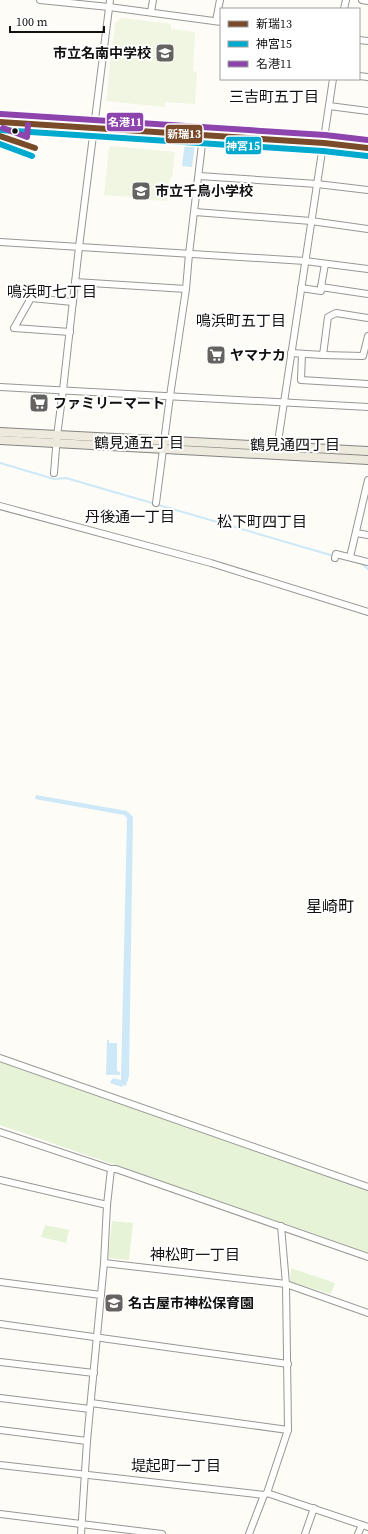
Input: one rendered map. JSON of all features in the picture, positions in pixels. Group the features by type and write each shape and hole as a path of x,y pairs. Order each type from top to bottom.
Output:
{"main road":[{"path":"0,432 57,439 276,451 368,460"},
{"path":"0,440 57,439"},
{"path":"276,451 368,451"}],"street":[{"path":"40,0 151,12 219,22 220,0"},
{"path":"54,473 79,247 110,0"},
{"path":"151,12 153,0"},
{"path":"362,0 368,1"},
{"path":"276,451 333,80"},
{"path":"329,106 368,111"},
{"path":"0,122 324,143 368,148"},
{"path":"156,503 186,289 204,136"},
{"path":"199,176 317,184 368,190"},
{"path":"195,212 311,221 368,228"},
{"path":"0,242 305,261 368,269"},
{"path":"301,288 321,291 325,264"},
{"path":"75,282 186,289"},
{"path":"322,287 368,294"},
{"path":"70,332 14,328 31,298 73,302"},
{"path":"323,355 328,318 336,313 368,318"},
{"path":"291,353 363,356 368,336"},
{"path":"302,354 301,380 368,384"},
{"path":"0,387 368,407"},
{"path":"350,557 365,505 368,480"},
{"path":"0,506 211,563 368,612"},
{"path":"356,533 368,535"},
{"path":"336,557 336,554 368,562"},
{"path":"0,1058 368,1187"},
{"path":"0,1132 111,1169 116,1169 368,1257"},
{"path":"81,1534 86,1441 91,1406 111,1169"},
{"path":"0,1180 107,1205"},
{"path":"249,1534 288,1430 286,1284 281,1226"},
{"path":"104,1262 286,1284 368,1313"},
{"path":"0,1282 101,1295"},
{"path":"0,1324 288,1364"},
{"path":"0,1362 94,1373"},
{"path":"0,1398 91,1406 288,1430"},
{"path":"0,1430 86,1441"},
{"path":"0,1465 265,1494 314,1508 365,1526 358,1534"},
{"path":"305,1534 314,1508"},
{"path":"0,1514 162,1534"}],"green space":[{"path":"122,18 171,24 171,29 195,32 193,71 197,72 195,104 165,102 165,107 106,101 115,23"},
{"path":"111,146 175,152 172,178 170,178 167,201 104,195 109,148"},
{"path":"0,1062 368,1189 368,1253 0,1125"},
{"path":"112,1221 133,1223 129,1260 108,1258"},
{"path":"45,1225 69,1230 66,1243 41,1237"},
{"path":"291,1268 335,1283 331,1294 290,1282"}],"water":[{"path":"185,142 195,144 192,167 182,166"},
{"path":"36,795 127,811 133,817 129,1076 126,1086 123,1085 122,1087 110,1083 113,1078 121,1080 127,818 124,815 35,799"},
{"path":"107,1040 109,1040 109,1043 117,1043 117,1071 120,1072 120,1075 106,1075"}],"waterway":[{"path":"0,463 54,479 66,478 334,556"},
{"path":"338,557 362,564 368,569"}],"transit line":[{"name":"名港11","path":"1,114 325,135 368,140"},
{"name":"新瑞13","path":"0,122 324,143 368,148"},
{"name":"名港11","path":"3,128 27,137 28,125"},
{"name":"神宮15","path":"0,130 323,151 367,156"},
{"name":"新瑞13","path":"0,136 35,148"},
{"name":"神宮15","path":"0,144 32,156"}],"place":[{"name":"市立名南中学校","path":"165,53"},
{"name":"市立千鳥小学校","path":"141,191"},
{"name":"ヤマナカ","path":"216,355"},
{"name":"ファミリーマート","path":"39,403"},
{"name":"名古屋市神松保育園","path":"114,1303"}],"district":[{"name":"三吉町五丁目","path":"274,96"},
{"name":"鳴浜町七丁目","path":"52,291"},
{"name":"鳴浜町五丁目","path":"241,320"},
{"name":"鶴見通五丁目","path":"139,442"},
{"name":"鶴見通四丁目","path":"295,444"},
{"name":"丹後通一丁目","path":"130,516"},
{"name":"松下町四丁目","path":"262,521"},
{"name":"星崎町","path":"330,906"},
{"name":"神松町一丁目","path":"195,1254"},
{"name":"堤起町一丁目","path":"176,1465"}]}
